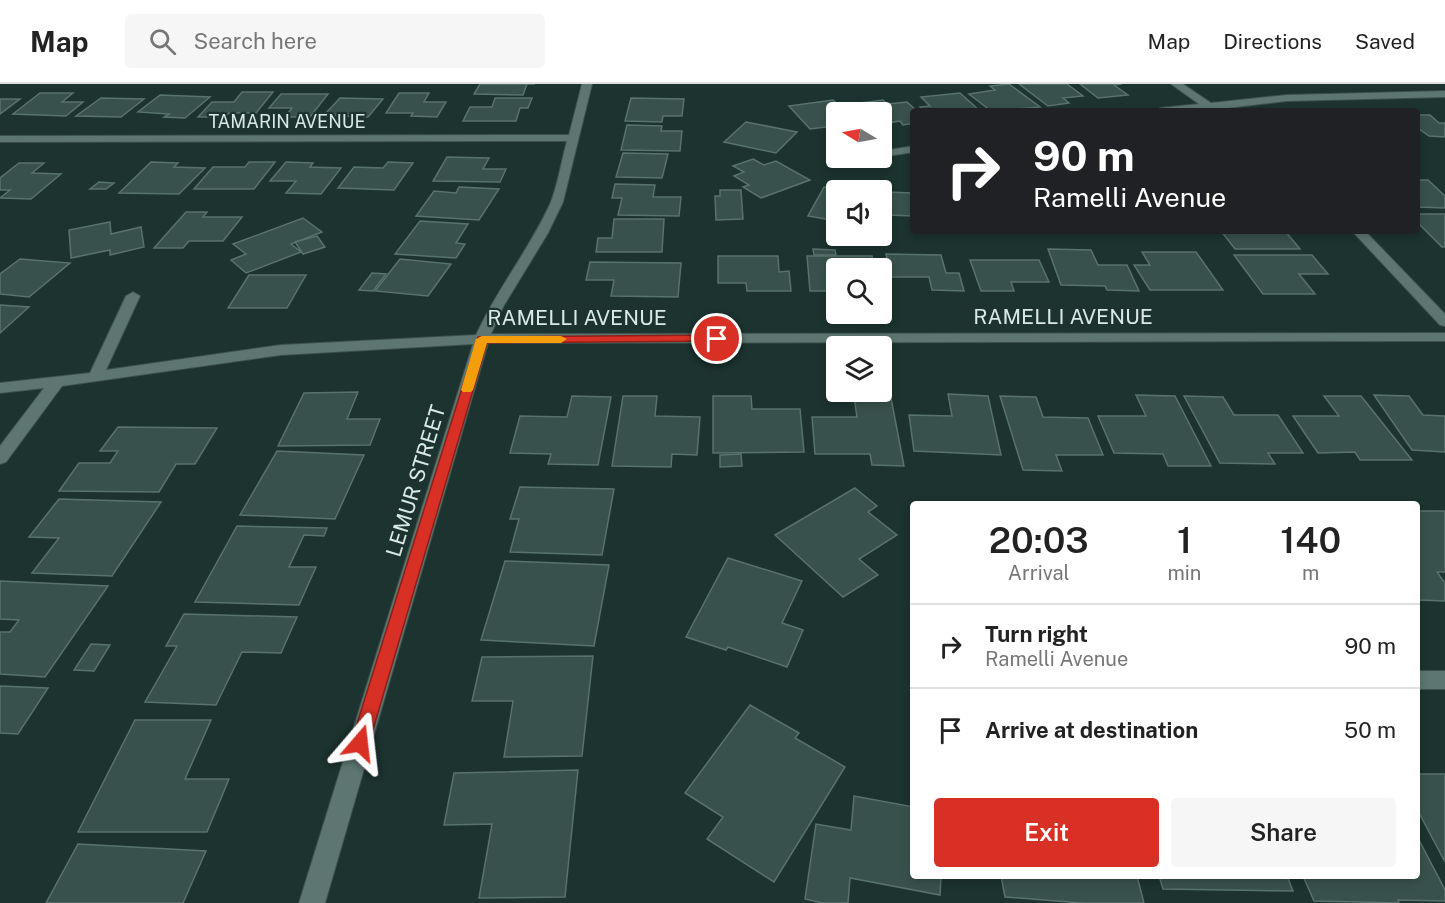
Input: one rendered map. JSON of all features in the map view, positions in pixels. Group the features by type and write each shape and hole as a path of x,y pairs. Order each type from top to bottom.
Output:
{"street":[{"name":"LEMUR STREET","path":"312,903 482,339 496,307 542,233 557,202 587,84"},
{"path":"1176,84 1213,108 1333,96 1445,94"},
{"name":"TAMARIN AVENUE","path":"0,139 573,138"},
{"path":"892,152 910,150"},
{"path":"1361,234 1445,322"},
{"path":"95,378 133,297"},
{"name":"RAMELLI AVENUE","path":"0,388 95,378 281,350 356,344 482,339 1445,338"},
{"path":"0,458 56,383"},
{"path":"1420,680 1445,680"}],"building":[{"path":"480,84 527,84 523,95 474,94"},
{"path":"1009,84 1040,107 987,108 969,94 995,90 990,86"},
{"path":"1019,84 1067,84 1083,96 1063,98 1069,103 1048,106"},
{"path":"1080,84 1122,84 1114,85 1128,95 1098,98"},
{"path":"242,92 273,92 256,113 229,113 225,117 198,117 212,102 234,102"},
{"path":"40,93 73,93 62,102 83,102 66,116 13,114"},
{"path":"399,93 429,93 424,102 446,102 437,117 411,116 413,113 386,113"},
{"path":"960,93 977,108 921,108 930,106 921,97"},
{"path":"281,94 328,94 310,117 285,117 292,108 269,108"},
{"path":"160,95 210,97 185,118 164,117 169,114 138,112"},
{"path":"101,98 144,99 121,117 76,116"},
{"path":"340,98 383,99 368,117 324,115"},
{"path":"495,98 532,98 528,108 520,108 516,121 463,121 470,107 492,107"},
{"path":"631,98 684,99 682,116 663,116 662,122 625,121"},
{"path":"0,99 20,99 0,114"},
{"path":"833,100 835,102 826,102 826,127 810,129 789,106"},
{"path":"907,102 914,108 910,108 910,124 903,125 900,121 892,122 892,104"},
{"path":"1420,115 1430,115 1439,123 1445,123 1445,137 1429,136 1420,129"},
{"path":"746,122 797,132 776,153 724,142"},
{"path":"627,125 662,126 661,131 682,131 680,151 621,150"},
{"path":"623,153 668,154 662,178 616,177"},
{"path":"447,157 489,158 483,169 506,169 500,182 433,181"},
{"path":"753,159 764,165 776,161 810,180 761,198 743,187 749,185 734,176 744,172 733,166"},
{"path":"151,162 178,163 174,167 205,168 179,194 119,193"},
{"path":"249,162 275,162 254,189 194,189 213,167 245,167"},
{"path":"286,162 313,163 310,167 341,168 321,194 286,193 296,181 270,181"},
{"path":"388,162 413,163 394,190 338,188 354,167 383,168"},
{"path":"19,163 44,163 32,173 61,174 31,199 0,198 10,190 0,190 0,178"},
{"path":"1420,180 1428,180 1445,196 1445,208 1420,207"},
{"path":"99,182 114,183 106,189 90,189"},
{"path":"615,184 655,185 653,197 681,197 679,216 618,215 622,198 612,198"},
{"path":"459,187 499,189 479,220 416,216 434,191 456,193"},
{"path":"824,187 826,187 826,219 808,216"},
{"path":"720,190 741,190 743,219 716,220 715,196 720,196"},
{"path":"892,192 910,193 910,216 892,215"},
{"path":"186,212 207,212 203,217 242,217 223,241 189,241 183,248 154,248"},
{"path":"1420,214 1445,214 1445,247 1442,247 1420,225"},
{"path":"303,218 322,232 291,244 301,252 246,273 231,260 246,254 233,244"},
{"path":"614,219 664,219 662,252 596,252 598,238 612,238"},
{"path":"420,221 468,224 456,243 465,244 456,258 395,254"},
{"path":"110,222 111,234 141,227 144,247 110,255 110,250 71,258 69,230"},
{"path":"1223,234 1288,234 1300,249 1235,249"},
{"path":"317,236 325,247 303,254 295,242"},
{"path":"813,249 835,250 836,255 814,255"},
{"path":"1048,249 1091,250 1098,265 1127,265 1139,291 1107,290 1105,286 1061,285"},
{"path":"1142,252 1196,252 1223,290 1150,290 1134,265 1150,265"},
{"path":"886,254 941,255 946,273 959,273 964,291 932,290 929,277 892,277 892,258 887,258"},
{"path":"1234,255 1312,255 1328,274 1299,274 1315,294 1263,294"},
{"path":"718,256 778,256 779,272 789,271 791,291 747,291 746,283 718,283"},
{"path":"807,256 872,256 872,258 826,258 826,291 810,291"},
{"path":"20,259 70,263 29,297 0,294 0,274"},
{"path":"400,259 451,264 428,296 375,291"},
{"path":"970,260 1039,260 1049,282 1011,282 1014,291 981,291"},
{"path":"590,262 681,263 678,297 611,296 614,280 586,280"},
{"path":"372,273 386,274 373,291 359,290"},
{"path":"249,275 306,275 287,308 228,308"},
{"path":"0,305 29,307 0,333"},
{"path":"358,392 347,419 380,419 370,445 278,446 304,393"},
{"path":"948,394 988,396 1001,455 914,451 909,415 952,416"},
{"path":"1136,395 1175,396 1211,466 1168,466 1163,454 1114,453 1098,416 1146,416"},
{"path":"1374,395 1409,396 1423,415 1445,416 1445,452 1412,450"},
{"path":"572,396 611,397 598,465 548,464 551,454 510,453 520,416 567,417"},
{"path":"623,396 657,396 655,416 700,417 697,455 672,454 671,467 612,466"},
{"path":"713,396 751,396 752,409 800,409 804,452 713,453"},
{"path":"1000,396 1036,397 1043,417 1088,418 1103,455 1056,455 1062,471 1023,470"},
{"path":"1184,396 1223,397 1234,415 1278,415 1303,453 1268,453 1275,464 1220,463"},
{"path":"1324,396 1361,396 1412,460 1360,460 1355,452 1318,453 1293,416 1339,416"},
{"path":"855,402 892,402 904,466 872,465 870,454 815,454 812,417 857,417"},
{"path":"118,427 217,428 195,464 176,464 159,492 59,491 79,463 110,463 118,451 100,451"},
{"path":"277,451 364,455 335,519 240,515"},
{"path":"741,454 742,466 720,467 720,455"},
{"path":"520,487 614,489 602,555 510,552 519,519 510,519"},
{"path":"855,488 877,506 868,512 897,535 859,559 878,575 843,597 775,535"},
{"path":"59,499 161,502 112,576 32,573 59,538 29,537"},
{"path":"1420,511 1445,511 1445,572 1437,572 1445,583 1445,601 1420,600"},
{"path":"237,526 327,528 324,536 304,535 289,567 316,567 299,605 195,602"},
{"path":"728,558 802,581 782,623 803,630 787,667 728,647 726,650 686,637"},
{"path":"505,561 609,565 594,646 481,640"},
{"path":"0,581 108,586 45,677 0,674 0,632 10,632 19,620 0,619"},
{"path":"184,614 297,617 281,653 242,652 216,705 145,702 177,646 166,646"},
{"path":"91,644 110,645 94,671 74,670"},
{"path":"593,656 582,756 504,757 513,701 472,701 482,657"},
{"path":"0,686 48,688 18,734 0,733"},
{"path":"750,705 799,733 795,738 845,767 774,882 707,839 723,817 685,793"},
{"path":"135,720 211,720 185,779 229,779 207,832 78,832"},
{"path":"578,770 565,897 479,898 492,824 444,825 454,773"},
{"path":"1420,774 1445,774 1445,862 1420,815"},
{"path":"854,796 910,806 910,879 941,879 940,895 850,878 848,903 822,903 805,899 816,824 851,830"},
{"path":"1420,842 1445,890 1445,901 1398,900 1399,903 1314,901 1304,879 1420,879"},
{"path":"78,844 206,851 183,903 46,903"},
{"path":"1002,879 1138,879 1144,903 1082,903 1005,897"},
{"path":"1160,879 1288,879 1293,891 1163,889"}],"slow traffic":[{"path":"467,390 482,339 561,339"}],"route":[{"path":"360,743 482,339 717,339"}]}
